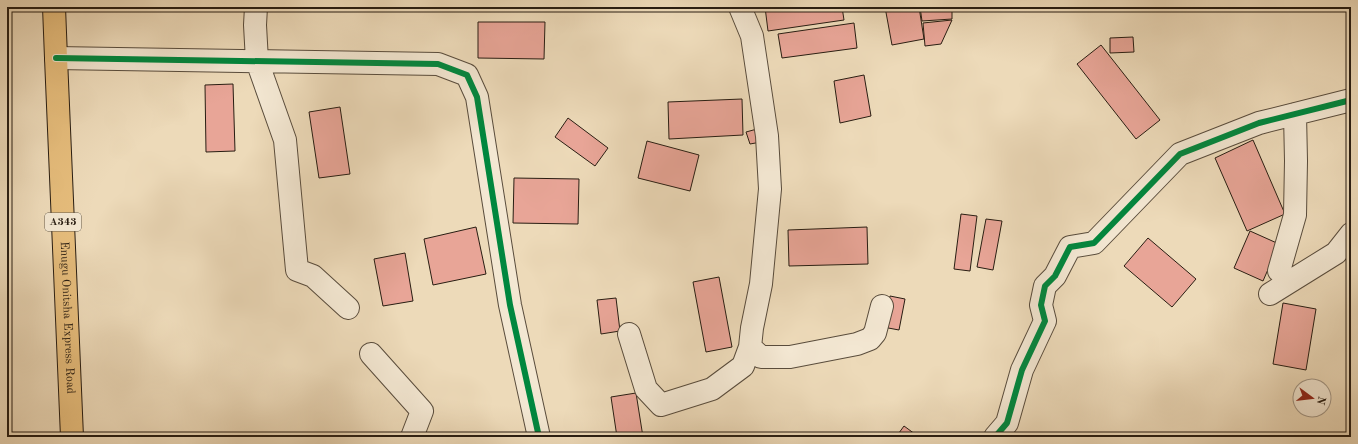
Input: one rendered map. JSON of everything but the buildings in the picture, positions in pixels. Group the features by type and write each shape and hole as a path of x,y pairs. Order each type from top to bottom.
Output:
{"highway":[{"name":"Enugu Onitsha Express Road","path":"54,7 72,437"}],"street":[{"path":"256,7 255,25 257,61 285,140 297,270 313,276 348,308"},
{"path":"628,334 646,389 661,405 712,389 743,366 750,347 752,328 761,284 770,189 767,136 752,36 740,7"},
{"path":"56,58 438,64 467,75 478,97 510,305 539,437"},
{"path":"995,437 1007,424 1022,370 1045,321 1041,305 1045,286 1055,276 1070,248 1094,244 1180,154 1260,124 1351,100"},
{"path":"1279,271 1295,216 1295,114"},
{"path":"1270,294 1336,253 1351,234"},
{"path":"750,347 761,357 790,357 857,344 870,339 875,333 882,306"},
{"path":"371,354 422,411 412,437"}],"cycle path":[{"path":"56,58 438,64 467,75 477,97 510,305 539,437"},
{"path":"995,437 1007,423 1022,370 1045,321 1041,305 1045,286 1055,276 1070,247 1094,243 1180,154 1259,123 1351,100"}]}
